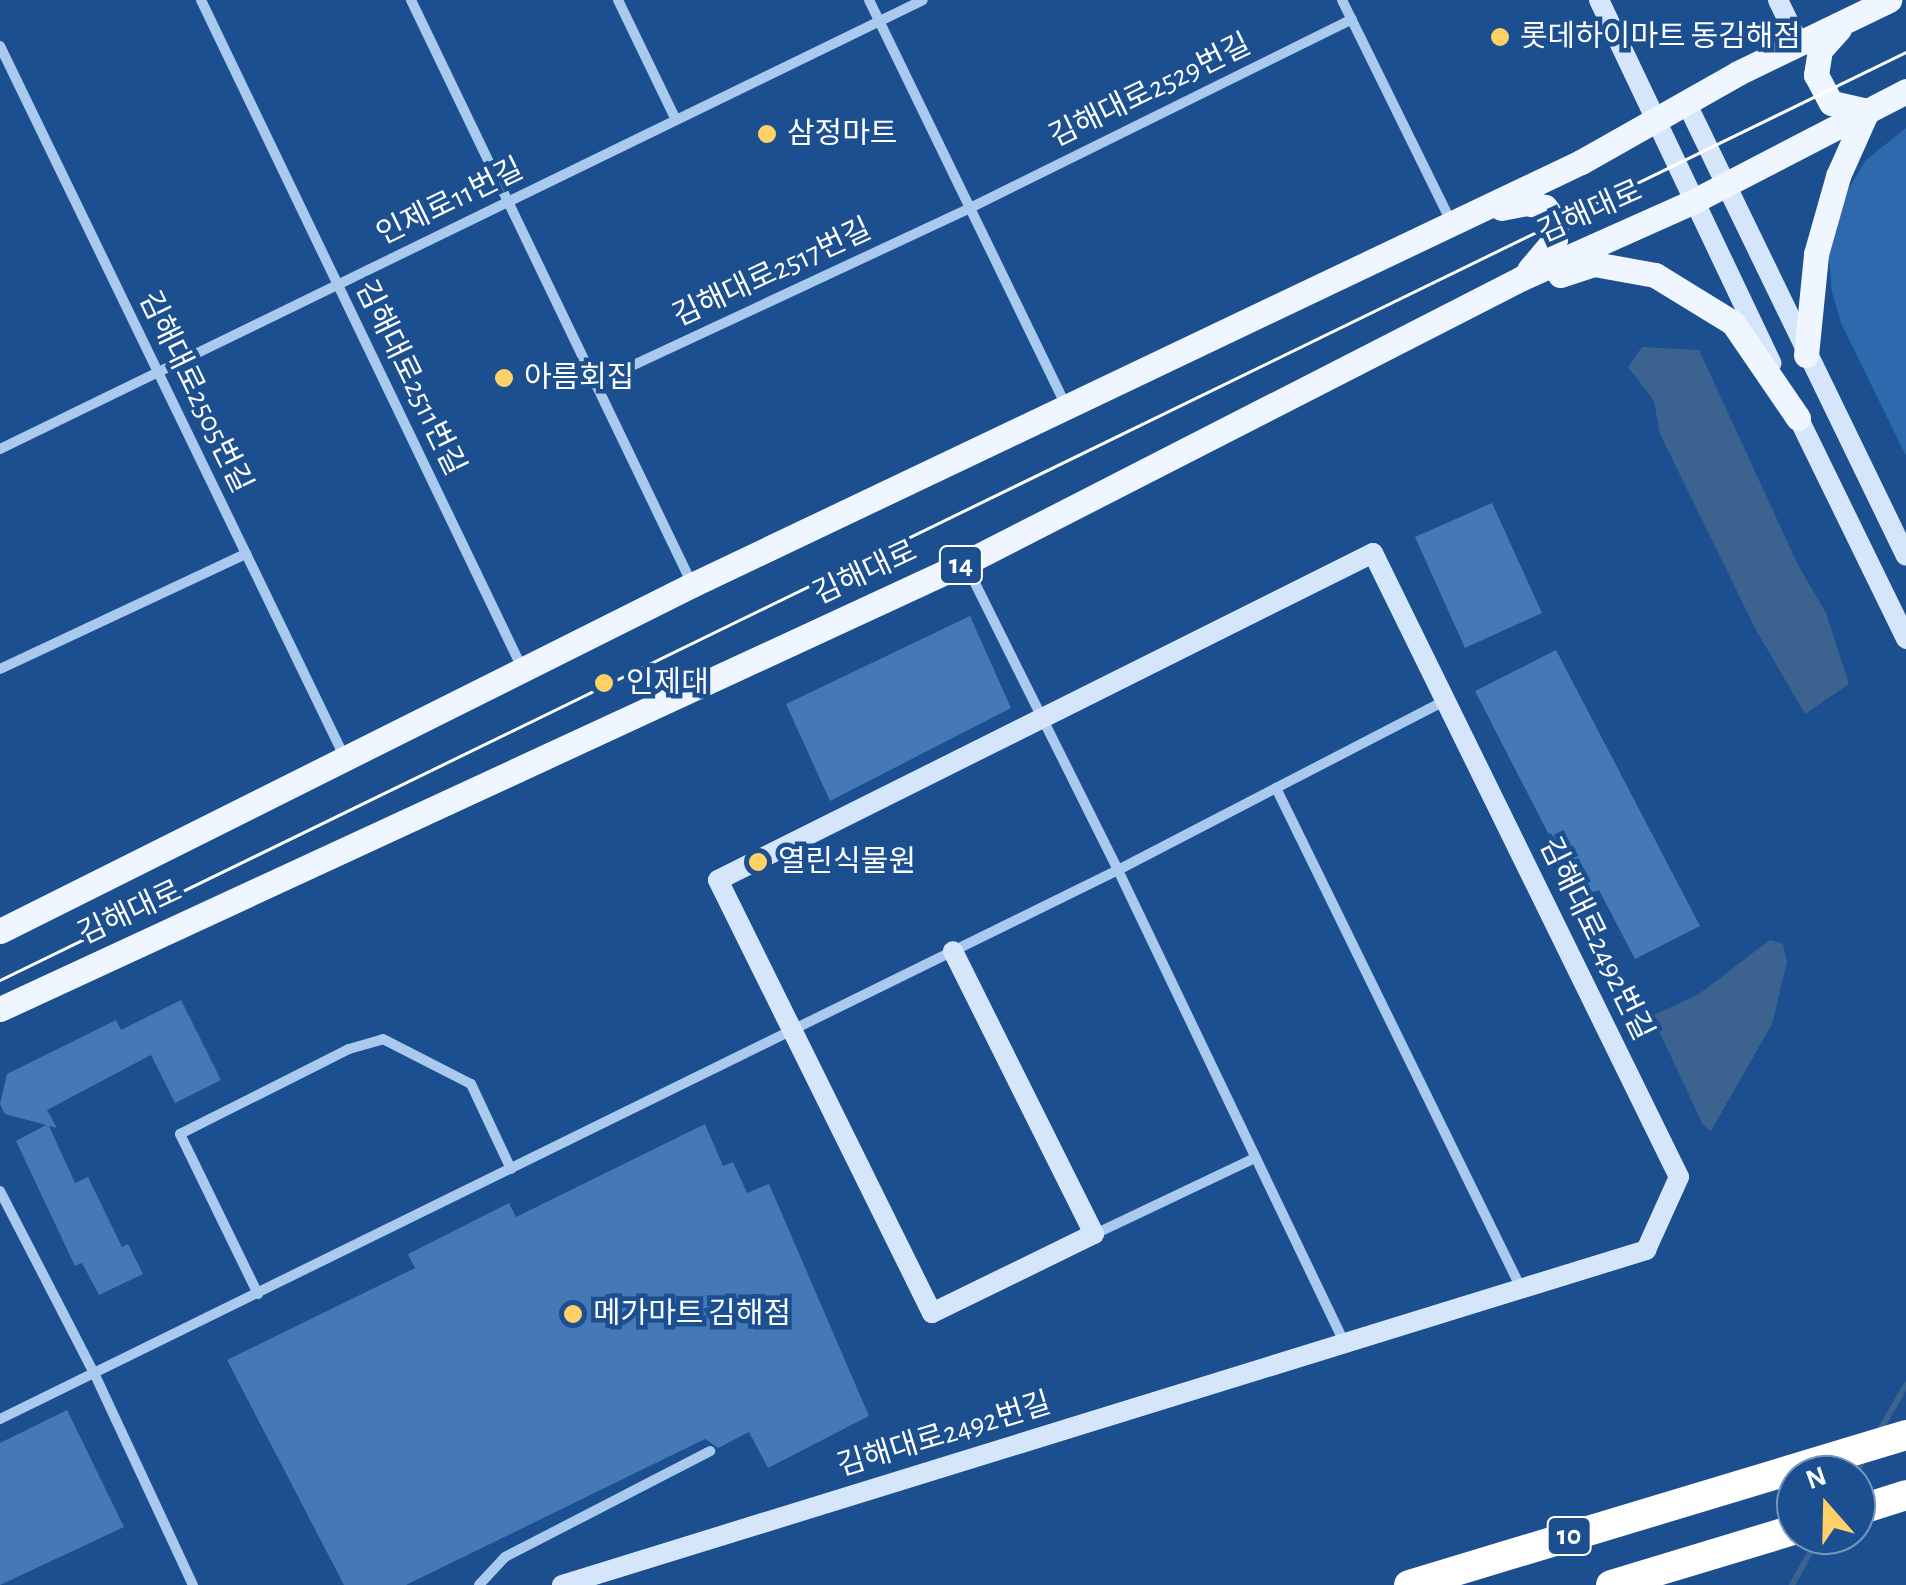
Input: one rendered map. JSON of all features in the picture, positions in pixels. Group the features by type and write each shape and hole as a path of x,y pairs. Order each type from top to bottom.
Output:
{"highway":[{"name":"10","path":"1409,1585 1906,1434"},
{"name":"10","path":"1611,1585 1776,1535"}],"main road":[{"name":"김해대로","path":"0,931 692,585 1460,219 1889,0"},
{"path":"1806,355 1816,254 1838,176 1866,111 1831,103 1816,75 1820,50 1847,20"},
{"name":"김해대로","path":"0,1009 965,563 1522,278 1726,186 1906,90"},
{"path":"1460,219 1526,203 1544,207 1556,221 1555,238 1522,278"},
{"path":"1474,302 1594,264 1655,274 1733,323 1798,418"}],"street":[{"name":"김해대로2511번길","path":"201,0 522,670"},
{"path":"411,0 692,585"},
{"path":"618,0 676,120"},
{"path":"869,0 1065,404"},
{"name":"인제로11번길","path":"0,449 923,0"},
{"path":"1342,0 1460,219"},
{"path":"1599,0 1692,202 1906,639"},
{"path":"1778,0 1799,43"},
{"name":"김해대로2529번길","path":"970,208 1352,19"},
{"name":"김해대로2505번길","path":"0,46 346,759"},
{"path":"1686,102 1906,556"},
{"name":"김해대로2517번길","path":"595,384 970,208"},
{"name":"김해대로2492번길","path":"562,1585 1646,1250 1679,1177 1372,553 718,880 932,1313 1255,1158"},
{"path":"0,669 246,554"},
{"path":"965,563 1118,870 1344,1342"},
{"path":"0,1419 1118,870 1446,700"},
{"path":"1276,788 1521,1288"},
{"path":"953,951 1094,1234"},
{"path":"258,1294 180,1134 349,1050 383,1039 471,1084 511,1169"},
{"path":"0,1190 95,1374 193,1585"},
{"path":"480,1585 505,1558 710,1452"}],"shaded area":[{"path":"1906,128 1906,456 1841,323 1832,292 1827,238 1841,201 1866,160"},
{"path":"1642,347 1699,350 1798,565 1826,613 1849,684 1805,714 1755,628 1660,434 1654,401 1628,367"},
{"path":"1770,940 1783,944 1787,962 1772,1024 1711,1131 1703,1125 1652,1016 1699,994"}],"building":[{"path":"1492,503 1542,613 1465,648 1415,537"},
{"path":"970,616 1011,708 830,801 786,704"},
{"path":"1556,650 1700,926 1635,959 1599,890 1582,899 1475,691"},
{"path":"181,1000 221,1080 175,1103 151,1055 47,1110 57,1128 49,1126 75,1183 88,1177 122,1247 128,1244 143,1274 99,1295 82,1263 75,1266 16,1141 46,1125 5,1114 0,1104 7,1074 116,1020 121,1030"},
{"name":"메가마트 김해점","path":"705,1124 723,1166 733,1162 747,1193 769,1184 869,1416 768,1468 749,1432 718,1448 705,1439 406,1585 344,1585 227,1360 415,1268 408,1254 509,1203 516,1217"},
{"path":"67,1410 124,1527 0,1585 0,1443"}],"waterway":[{"path":"1879,1432 1906,1385"},
{"path":"1792,1585 1809,1555"}],"tram line":[{"path":"0,980 1906,52"}],"place":[{"name":"롯데하이마트 동김해점","path":"1500,37"},
{"name":"삼정마트","path":"767,134"},
{"name":"아름회집","path":"504,378"},
{"name":"인제대","path":"604,683"},
{"name":"열린식물원","path":"758,862"},
{"name":"메가마트 김해점","path":"573,1314"}]}
